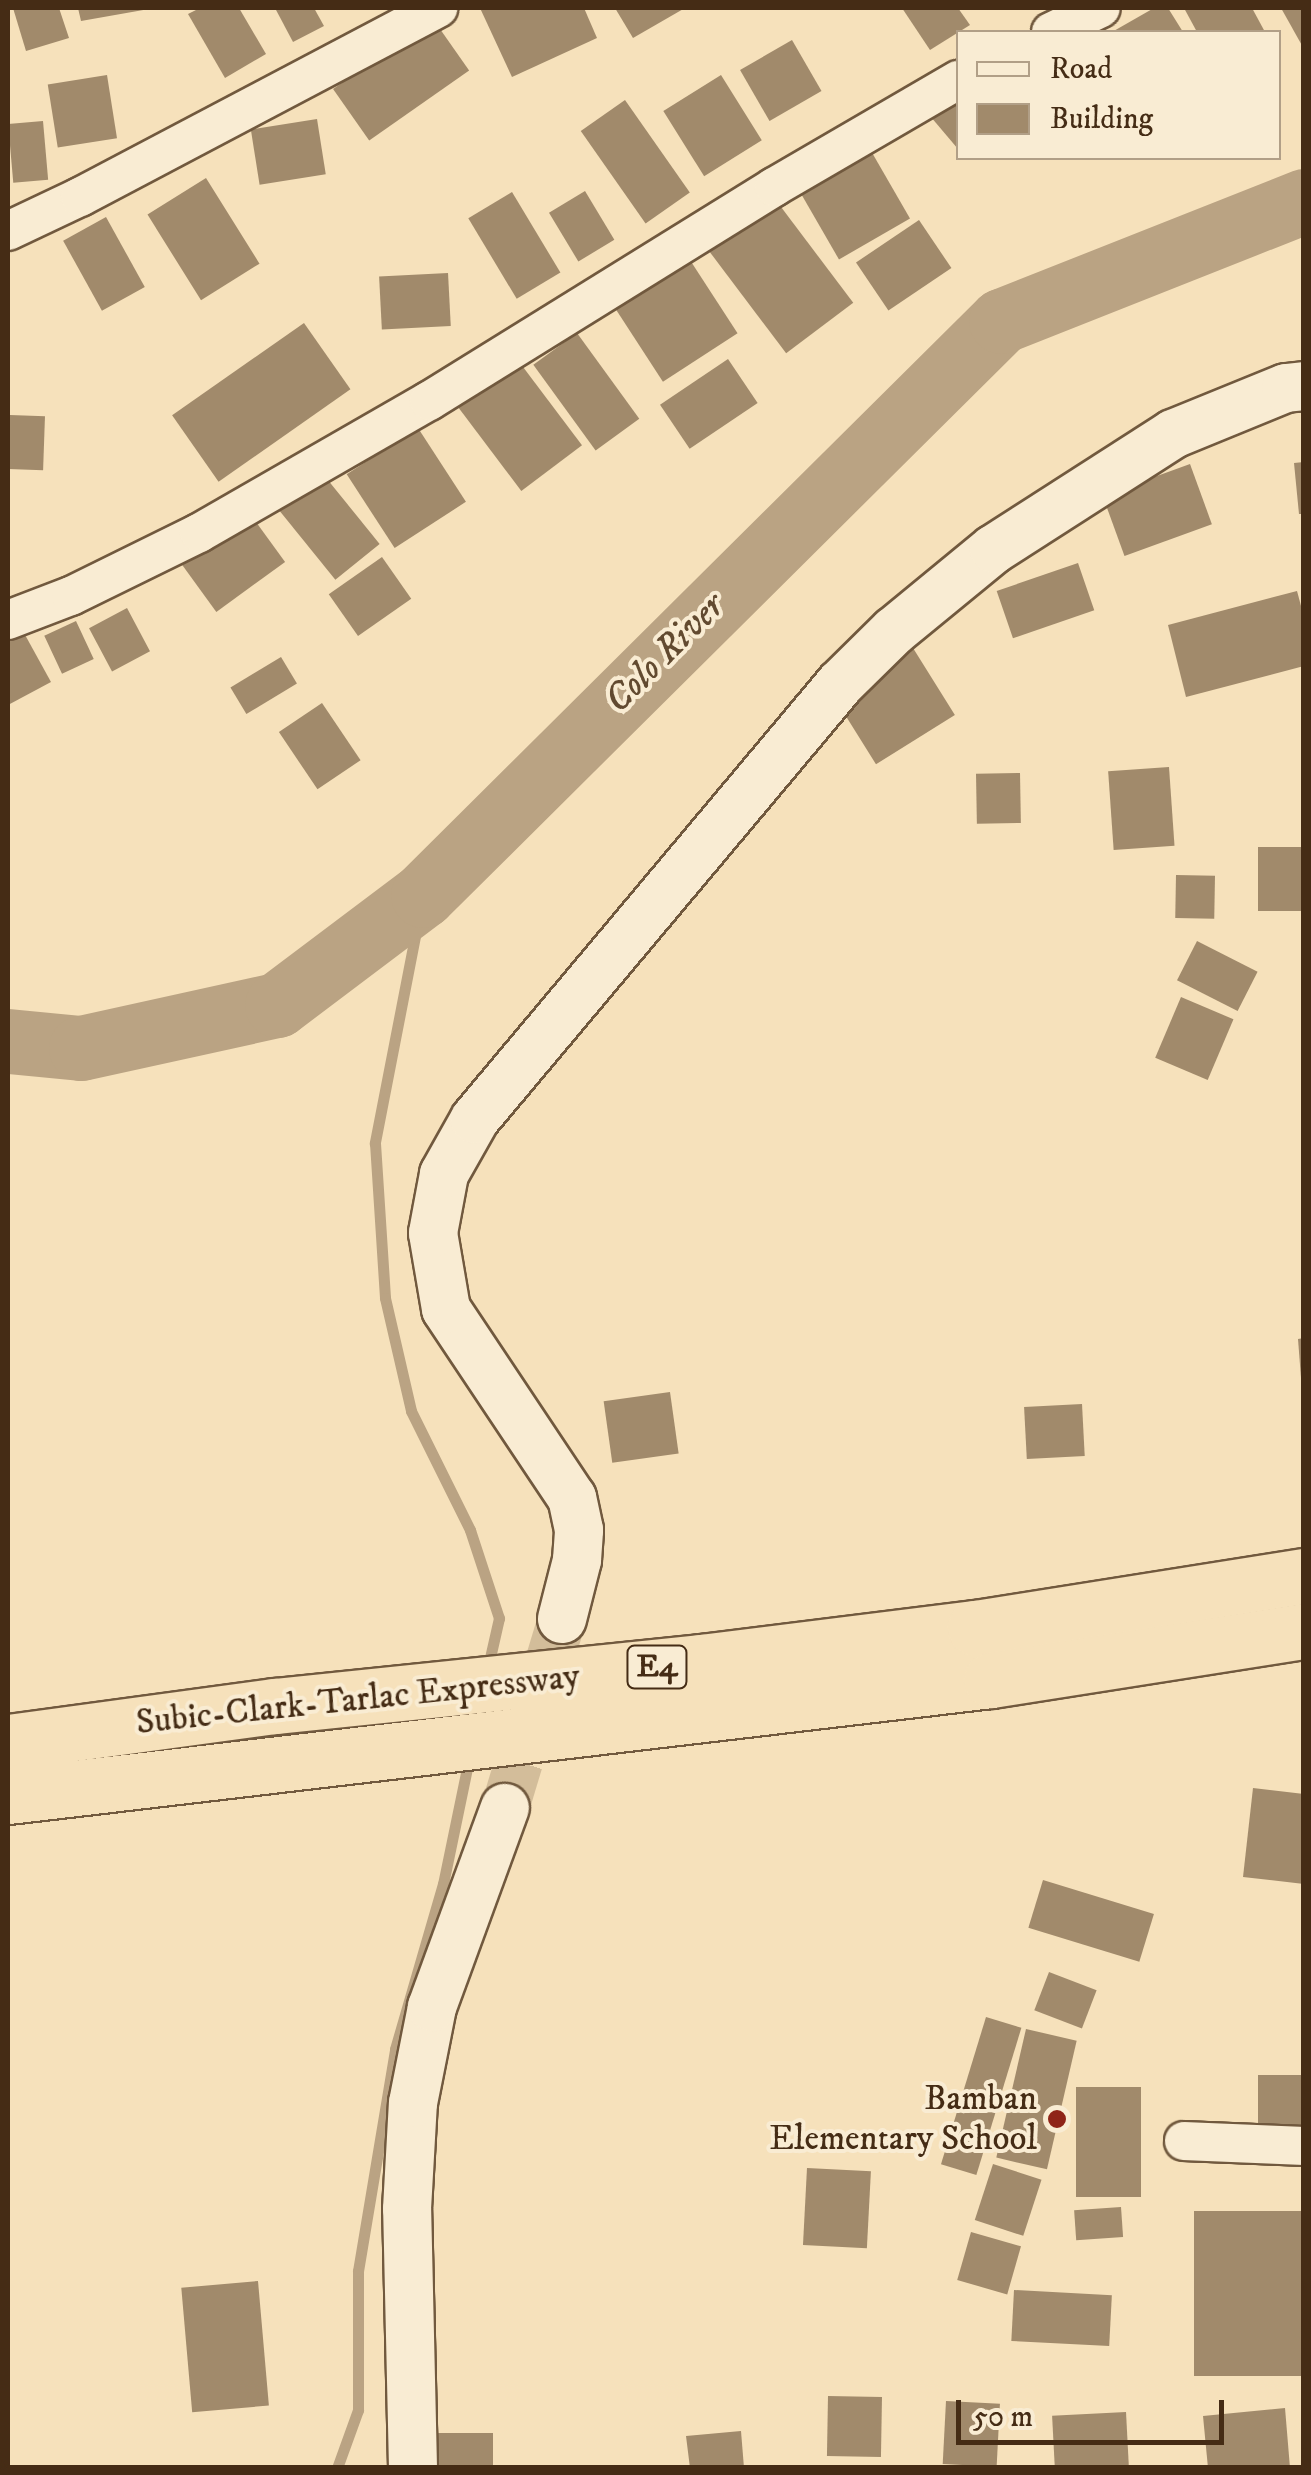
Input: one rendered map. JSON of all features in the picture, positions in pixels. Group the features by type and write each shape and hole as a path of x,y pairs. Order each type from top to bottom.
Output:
{"highway":[{"name":"Subic-Clark-Tarlac Expressway","path":"8,1742 275,1706 702,1662 975,1628 1304,1576"},
{"name":"Subic-Clark-Tarlac Expressway","path":"8,1796 991,1680 1304,1631"}],"street":[{"path":"8,231 438,8"},
{"path":"1054,30 1100,8"},
{"path":"8,620 71,596 199,533 428,401 774,187 956,81"},
{"path":"562,1619 577,1560 579,1530 572,1498 446,1310 432,1234 444,1174 475,1119 840,684 894,631 994,550 1173,434 1286,388 1304,386"},
{"path":"413,2468 407,2209 412,2103 432,2007 505,1808"},
{"path":"1184,2141 1304,2146"}],"building":[{"path":"13,8 59,8 69,38 26,51"},
{"path":"78,8 149,8 149,9 81,21"},
{"path":"200,8 239,8 266,54 225,78 188,14"},
{"path":"275,8 314,8 324,26 293,42"},
{"path":"480,8 584,8 597,38 512,77"},
{"path":"615,8 685,8 633,38"},
{"path":"902,8 958,8 970,25 956,30 930,50"},
{"path":"1154,8 1168,8 1182,30 1116,30"},
{"path":"1184,8 1252,8 1264,30 1196,30"},
{"path":"1281,8 1304,8 1304,49"},
{"path":"433,19 469,71 369,141 333,89"},
{"path":"792,40 822,91 770,121 740,70"},
{"path":"107,75 117,138 58,148 48,84"},
{"path":"721,75 762,140 704,176 663,111"},
{"path":"956,84 956,147 925,110"},
{"path":"625,100 690,193 646,224 581,131"},
{"path":"317,119 326,174 260,185 251,129"},
{"path":"43,121 48,180 13,183 8,124"},
{"path":"867,144 910,218 839,259 796,185"},
{"path":"206,178 260,264 201,300 147,215"},
{"path":"585,191 614,240 578,261 549,213"},
{"path":"512,192 560,273 517,299 468,218"},
{"path":"772,195 853,303 786,353 705,246"},
{"path":"106,217 145,287 102,311 63,241"},
{"path":"919,220 951,268 888,311 856,262"},
{"path":"688,257 738,333 663,382 613,305"},
{"path":"448,273 451,326 382,330 379,277"},
{"path":"304,323 350,389 219,482 172,415"},
{"path":"577,333 639,419 596,450 533,365"},
{"path":"514,355 582,445 521,491 453,401"},
{"path":"728,359 758,403 690,449 660,405"},
{"path":"10,415 45,416 43,470 8,469"},
{"path":"418,428 466,502 395,548 347,474"},
{"path":"1304,462 1304,514 1299,514 1294,463"},
{"path":"1190,464 1212,524 1124,556 1103,496"},
{"path":"323,474 380,544 335,580 279,510"},
{"path":"251,515 285,562 216,612 182,565"},
{"path":"382,557 411,599 358,636 329,594"},
{"path":"1078,563 1094,610 1013,638 997,591"},
{"path":"1297,591 1304,617 1304,666 1186,697 1168,625"},
{"path":"127,608 150,651 112,671 89,628"},
{"path":"76,621 94,659 62,674 44,636"},
{"path":"24,633 51,682 8,705 8,642"},
{"path":"913,648 955,715 876,764 834,697"},
{"path":"281,657 297,684 246,714 230,687"},
{"path":"322,703 361,760 317,789 279,732"},
{"path":"1169,767 1175,846 1114,850 1108,771"},
{"path":"1020,773 1021,823 977,824 976,774"},
{"path":"1258,847 1304,847 1304,911 1258,911"},
{"path":"1176,875 1215,876 1214,919 1175,918"},
{"path":"1197,941 1258,972 1238,1011 1177,980"},
{"path":"1181,997 1233,1019 1208,1080 1155,1058"},
{"path":"1304,1338 1304,1378 1301,1378 1298,1339"},
{"path":"670,1392 679,1453 612,1463 604,1401"},
{"path":"1082,1404 1085,1456 1027,1459 1024,1407"},
{"path":"1253,1788 1304,1794 1304,1884 1243,1877"},
{"path":"1043,1880 1154,1914 1139,1962 1028,1928"},
{"path":"1049,1972 1097,1990 1082,2029 1034,2010"},
{"path":"986,2017 1021,2028 976,2175 941,2164"},
{"path":"1026,2029 1077,2041 1047,2169 996,2158"},
{"path":"1258,2075 1304,2075 1304,2134 1258,2134"},
{"path":"1076,2087 1141,2087 1141,2197 1076,2197"},
{"path":"993,2164 1042,2180 1023,2236 975,2220"},
{"path":"807,2168 871,2171 867,2248 803,2245"},
{"path":"1121,2207 1123,2237 1076,2240 1074,2210"},
{"path":"1194,2211 1303,2211 1303,2376 1194,2376"},
{"path":"971,2232 1021,2246 1007,2294 957,2280"},
{"path":"258,2281 269,2406 192,2412 181,2288"},
{"path":"1014,2290 1112,2295 1109,2346 1011,2341"},
{"path":"828,2396 882,2397 881,2457 827,2456"},
{"path":"946,2401 1000,2404 997,2467 943,2464"},
{"path":"1285,2408 1290,2468 1208,2468 1203,2416"},
{"path":"1126,2412 1129,2468 1055,2468 1052,2416"},
{"path":"741,2431 744,2468 690,2468 686,2436"},
{"path":"438,2433 493,2433 493,2468 438,2468"}],"waterway":[{"name":"Colo River","path":"8,1041 81,1048 277,1005 423,895 1001,321 1304,201"},
{"path":"423,895 375,1143 385,1298 411,1411 470,1530 499,1618 487,1671"},
{"path":"337,2468 358,2410 358,2271 395,2049 443,1884 469,1758"}],"tunnel":[{"path":"505,1808 562,1619"}],"place":[{"name":"Bamban Elementary School","path":"1057,2119"}]}
